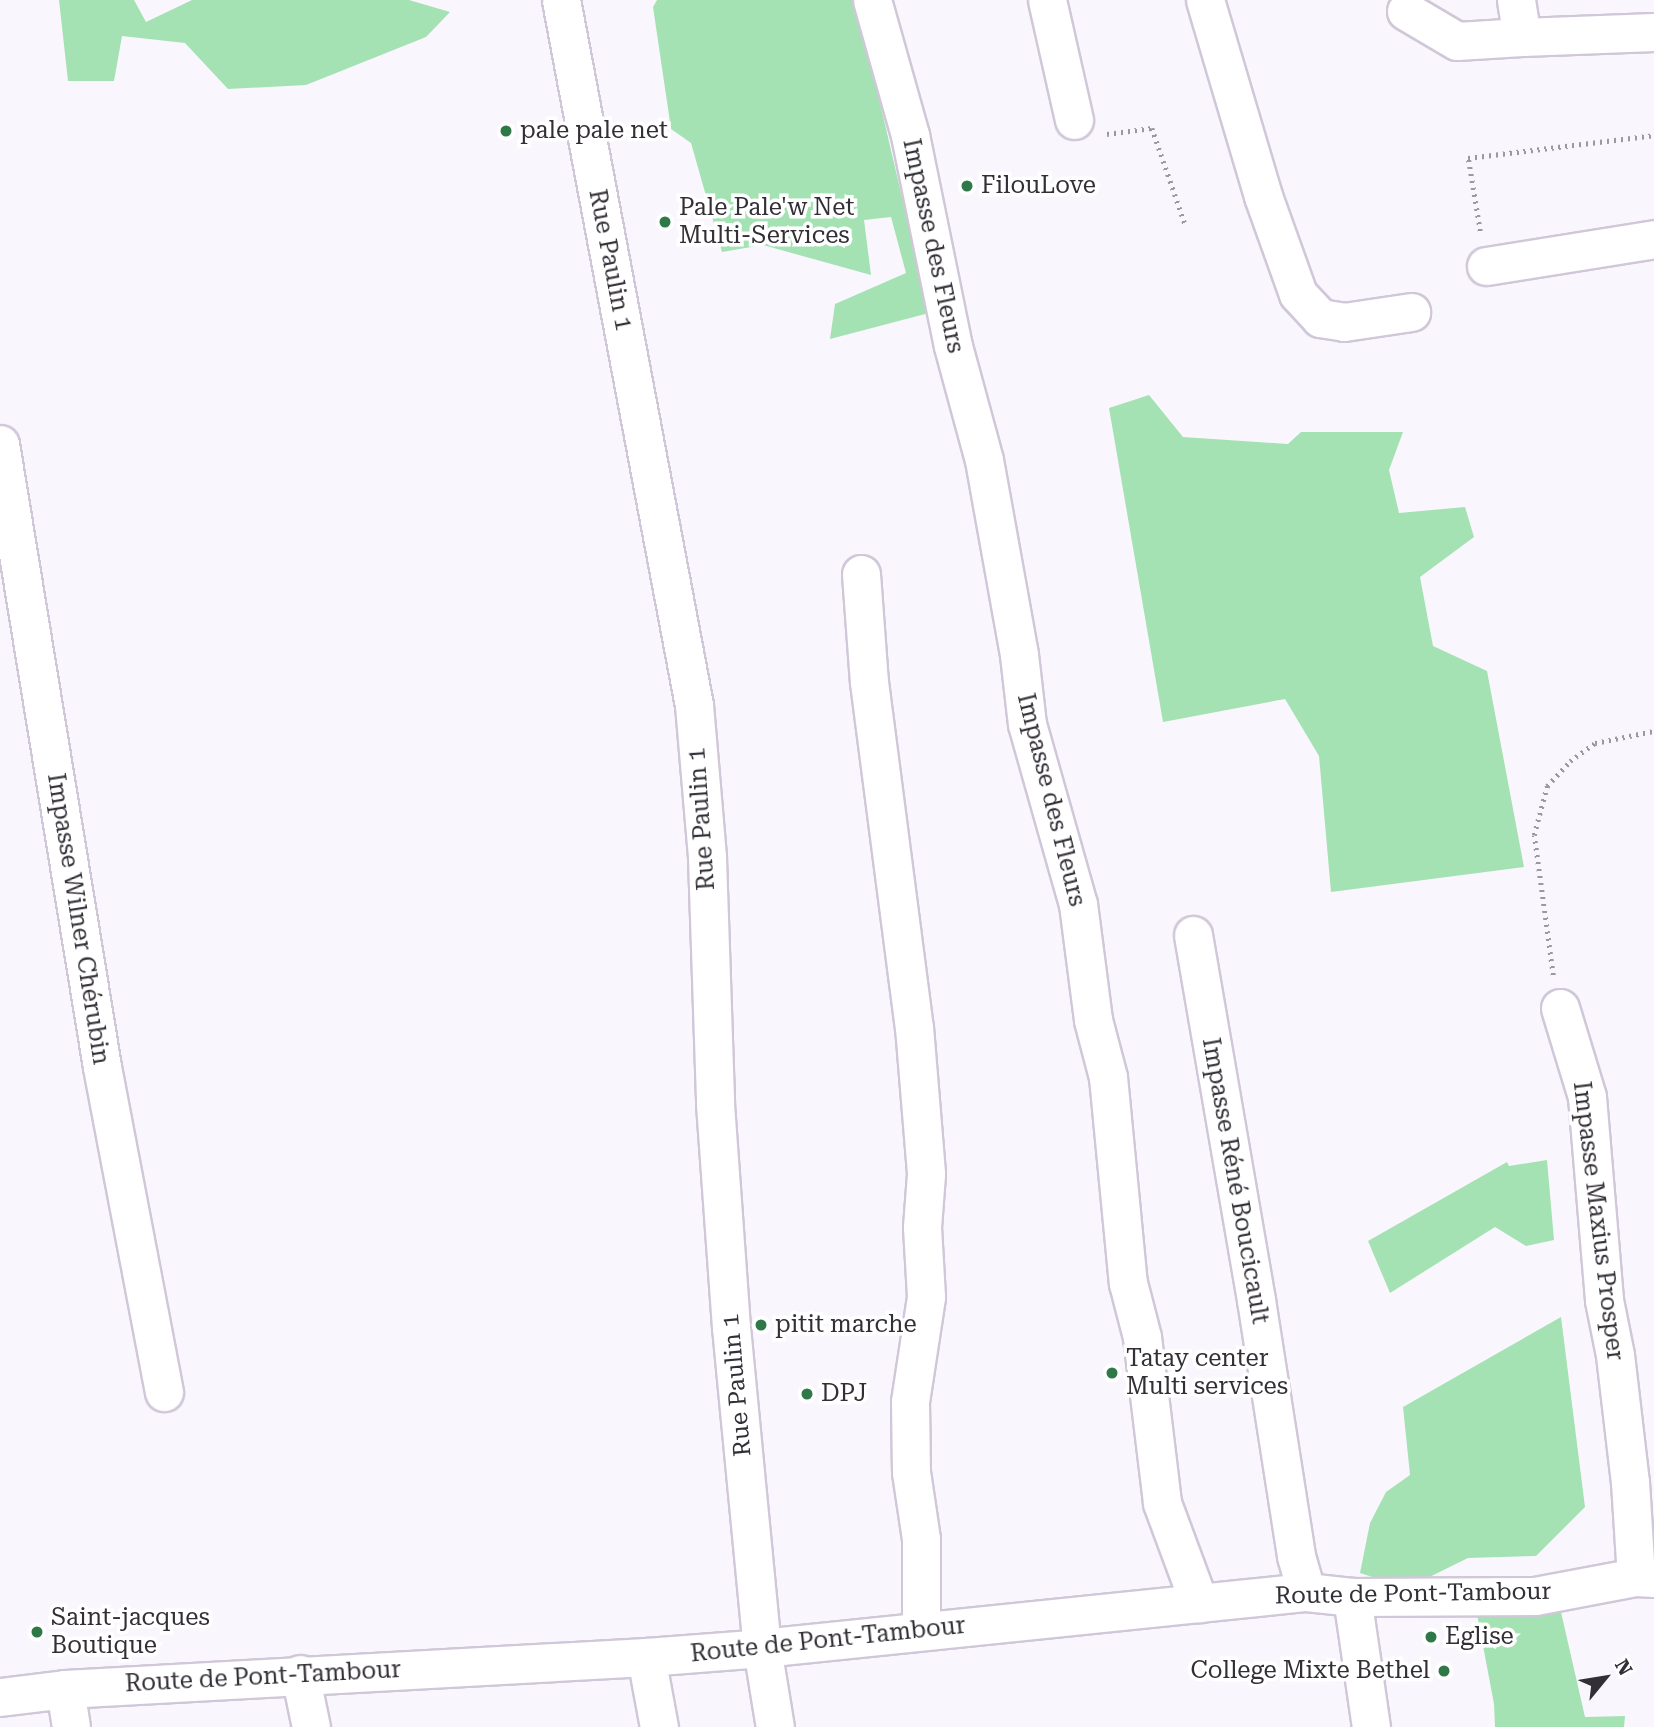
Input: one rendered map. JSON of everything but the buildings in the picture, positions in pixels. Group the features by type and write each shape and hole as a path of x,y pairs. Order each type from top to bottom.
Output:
{"street":[{"name":"Rue Paulin 1","path":"561,0 694,705 707,858 716,1118 732,1327 762,1648 775,1727"},
{"name":"Impasse des Fleurs","path":"872,0 910,135 953,346 984,460 1019,655 1027,724 1078,904 1093,1020 1108,1077 1128,1283 1142,1337 1162,1503 1199,1603"},
{"path":"1047,0 1074,120"},
{"path":"1205,0 1263,196 1298,294 1320,318 1344,322 1411,312"},
{"path":"1516,0 1522,37"},
{"path":"1406,11 1457,41 1654,32"},
{"path":"1486,266 1654,239"},
{"name":"Impasse Wilner Chérubin","path":"0,444 102,1068 164,1392"},
{"path":"862,573 869,682 915,1027 926,1174 922,1227 926,1297 910,1401 911,1472 921,1539 921,1631"},
{"name":"Impasse Réné Boucicault","path":"1193,935 1256,1300 1296,1556 1306,1592"},
{"name":"Impasse Maxius Prosper","path":"1560,1008 1587,1097 1604,1300 1615,1355 1630,1482 1645,1577"},
{"name":"Route de Pont-Tambour","path":"0,1697 65,1689 646,1657 762,1648 1306,1592 1352,1597 1535,1596 1645,1577"},
{"path":"1352,1597 1371,1727"},
{"path":"646,1657 659,1727"},
{"path":"300,1674 311,1727"},
{"path":"65,1689 71,1727"}],"path":[{"path":"1074,120 1087,120 1094,136 1152,128 1185,223"},
{"path":"1486,266 1468,158 1654,135"},
{"path":"1560,1008 1547,947 1534,835 1547,786 1570,761 1594,743 1654,731"}],"green space":[{"path":"59,0 134,0 146,22 192,0 409,0 450,12 426,37 306,85 228,89 185,43 122,36 114,81 68,81"},
{"path":"657,0 856,0 929,313 830,339 835,304 906,273 891,217 864,220 871,275 763,245 722,252 691,143 671,129 653,7"},
{"path":"1149,395 1183,437 1288,444 1301,432 1403,432 1389,470 1399,513 1465,507 1474,537 1420,577 1433,646 1487,671 1524,867 1331,892 1319,756 1285,699 1163,722 1109,408"},
{"path":"1547,1160 1554,1240 1526,1246 1495,1227 1390,1293 1368,1241 1507,1162 1509,1166"},
{"path":"1561,1317 1585,1507 1536,1556 1468,1558 1407,1588 1360,1573 1370,1523 1386,1492 1410,1475 1403,1407"},
{"path":"1558,1599 1585,1717 1625,1716 1624,1727 1495,1727 1494,1704 1477,1614"}],"place":[{"name":"pale pale net","path":"506,131"},
{"name":"FilouLove","path":"967,186"},
{"name":"Pale Pale'w Net Multi-Services","path":"665,222"},
{"name":"pitit marche","path":"761,1325"},
{"name":"Tatay center Multi services","path":"1112,1373"},
{"name":"DPJ","path":"807,1394"},
{"name":"Saint-jacques Boutique","path":"37,1632"},
{"name":"Eglise","path":"1431,1637"},
{"name":"College Mixte Bethel","path":"1444,1671"}]}
